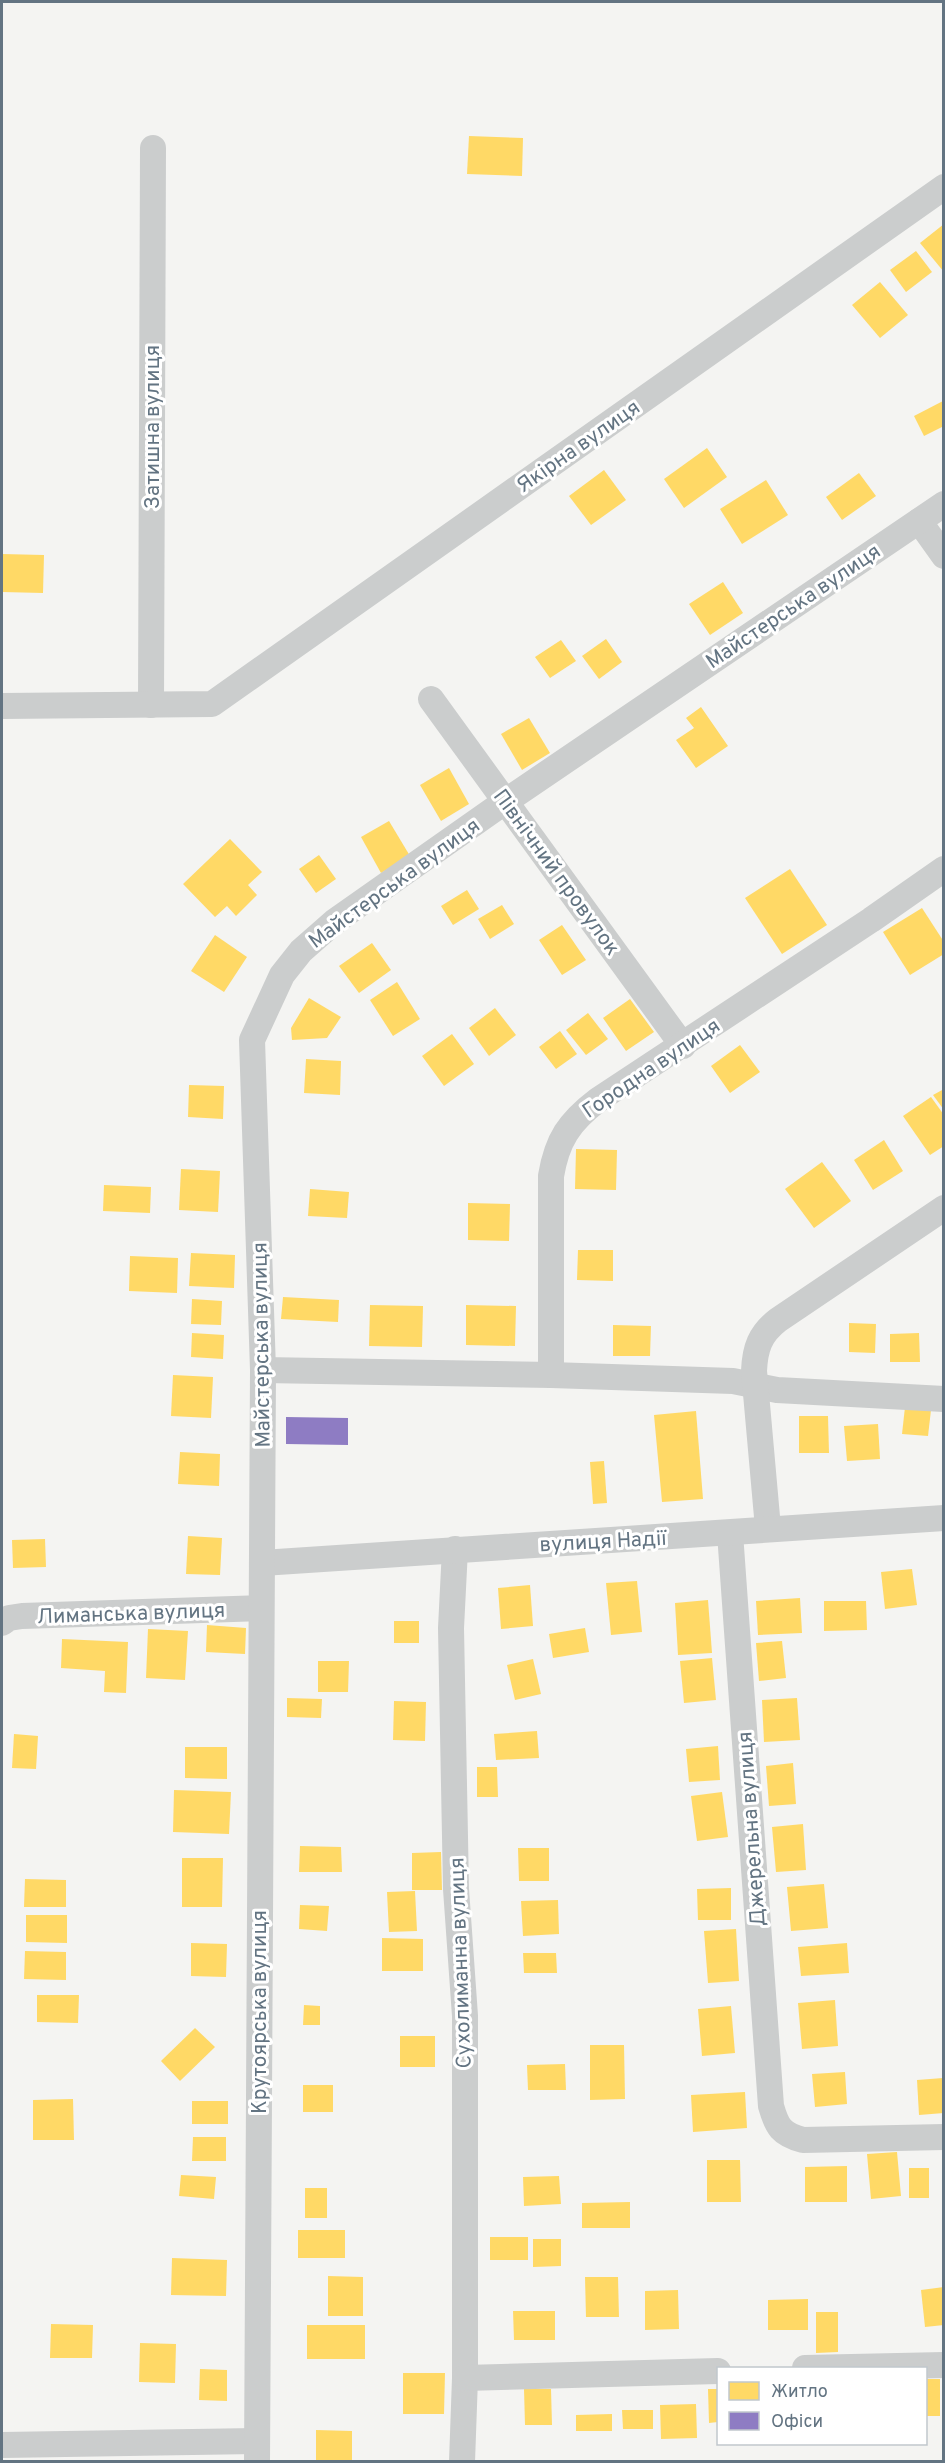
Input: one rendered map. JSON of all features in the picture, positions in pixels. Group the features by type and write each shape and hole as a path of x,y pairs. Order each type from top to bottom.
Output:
{"street":[{"name":"Затишна вулиця","path":"151,705 153,148"},
{"name":"Якірна вулиця","path":"151,705 212,704 944,187"},
{"name":"Майстерська вулиця","path":"262,1563 263,1370 252,1040 282,975 301,951 326,929 506,801 944,504"},
{"path":"919,522 944,556"},
{"name":"Північний провулок","path":"431,699 682,1046"},
{"path":"2,706 151,705"},
{"name":"Городна вулиця","path":"551,1375 551,1176 554,1155 562,1137 583,1112 944,869"},
{"path":"768,1528 754,1383 754,1355 757,1345 766,1329 944,1208"},
{"path":"263,1370 733,1381 777,1389 944,1400"},
{"name":"вулиця Надії","path":"262,1563 944,1518"},
{"name":"Джерельна вулиця","path":"730,1533 771,2106 776,2124 788,2136 804,2140 944,2137"},
{"name":"Сухолиманна вулиця","path":"455,1549 451,1628 456,1889 465,2016 465,2378 462,2462"},
{"name":"Крутоярська вулиця","path":"257,2451 262,1563"},
{"name":"Лиманська вулиця","path":"2,1623 9,1618 22,1616 261,1608"},
{"path":"851,2367 944,2365"},
{"path":"465,2378 717,2371"},
{"path":"2,2445 257,2451"}],"building: Житло":[{"path":"469,136 523,138 522,176 467,174"},
{"path":"944,224 944,272 920,243"},
{"path":"916,251 932,272 906,292 890,270"},
{"path":"880,282 908,315 880,338 852,305"},
{"path":"943,401 944,426 924,436 914,416"},
{"path":"707,448 727,477 684,508 664,479"},
{"path":"604,470 626,500 591,525 569,496"},
{"path":"859,473 876,496 842,520 826,497"},
{"path":"766,480 788,515 742,544 720,509"},
{"path":"2,554 44,555 43,593 2,592"},
{"path":"723,582 743,613 710,635 689,604"},
{"path":"606,639 622,662 599,679 582,656"},
{"path":"561,640 576,661 550,678 535,657"},
{"path":"701,707 728,746 696,768 676,740 694,728 686,718"},
{"path":"529,718 550,753 522,770 501,734"},
{"path":"449,768 469,804 441,821 420,785"},
{"path":"389,821 410,856 381,873 361,837"},
{"path":"230,839 262,872 248,885 257,895 236,916 227,906 215,917 183,884"},
{"path":"319,855 336,879 316,893 299,869"},
{"path":"790,869 827,925 782,954 745,898"},
{"path":"467,890 479,909 453,925 441,906"},
{"path":"502,905 514,924 490,939 478,919"},
{"path":"922,908 944,942 944,954 910,975 883,932"},
{"path":"562,925 586,960 562,975 539,940"},
{"path":"215,935 247,957 224,992 191,971"},
{"path":"372,943 391,970 359,993 339,966"},
{"path":"397,982 420,1019 393,1036 370,1000"},
{"path":"309,998 341,1017 327,1038 292,1040 291,1028"},
{"path":"630,999 654,1032 626,1051 603,1018"},
{"path":"495,1008 516,1035 489,1056 469,1028"},
{"path":"588,1013 608,1039 586,1055 566,1030"},
{"path":"560,1031 577,1054 556,1069 539,1047"},
{"path":"452,1034 474,1064 444,1086 422,1056"},
{"path":"740,1045 760,1072 730,1093 711,1066"},
{"path":"306,1059 341,1061 340,1095 304,1093"},
{"path":"189,1085 224,1086 223,1119 188,1117"},
{"path":"944,1089 944,1110 933,1095"},
{"path":"931,1097 944,1115 944,1146 930,1155 903,1116"},
{"path":"884,1140 903,1171 873,1190 854,1160"},
{"path":"576,1149 617,1150 616,1190 575,1189"},
{"path":"822,1162 851,1201 814,1228 785,1189"},
{"path":"181,1169 220,1171 218,1212 179,1210"},
{"path":"104,1185 151,1187 150,1213 103,1211"},
{"path":"310,1189 349,1192 347,1218 308,1216"},
{"path":"468,1203 510,1204 509,1241 468,1240"},
{"path":"578,1250 613,1250 613,1281 577,1280"},
{"path":"191,1253 235,1255 234,1288 189,1286"},
{"path":"130,1256 178,1258 177,1293 129,1291"},
{"path":"283,1297 339,1300 338,1322 281,1319"},
{"path":"192,1299 222,1301 221,1325 191,1324"},
{"path":"370,1305 423,1306 422,1347 369,1346"},
{"path":"466,1305 516,1306 515,1346 466,1345"},
{"path":"849,1323 876,1324 875,1353 849,1352"},
{"path":"613,1325 651,1326 650,1356 613,1356"},
{"path":"192,1333 224,1335 223,1359 191,1357"},
{"path":"919,1333 920,1362 890,1362 890,1334"},
{"path":"173,1375 213,1377 211,1418 171,1416"},
{"path":"905,1407 931,1410 928,1436 902,1434"},
{"path":"696,1411 703,1499 662,1502 654,1415"},
{"path":"799,1416 828,1416 829,1453 799,1453"},
{"path":"878,1424 880,1459 847,1461 844,1426"},
{"path":"180,1452 220,1454 219,1486 178,1484"},
{"path":"604,1461 607,1503 593,1504 590,1462"},
{"path":"188,1536 222,1538 220,1575 186,1574"},
{"path":"45,1539 46,1567 13,1568 12,1540"},
{"path":"912,1569 917,1605 885,1609 881,1572"},
{"path":"637,1581 642,1632 611,1635 606,1583"},
{"path":"530,1585 533,1626 501,1629 498,1588"},
{"path":"800,1598 802,1633 758,1635 756,1601"},
{"path":"708,1600 712,1653 678,1655 675,1603"},
{"path":"824,1601 866,1601 867,1630 824,1631"},
{"path":"394,1621 419,1621 419,1643 394,1643"},
{"path":"207,1625 246,1628 245,1654 206,1652"},
{"path":"585,1628 589,1652 553,1658 549,1634"},
{"path":"148,1629 188,1631 185,1680 146,1678"},
{"path":"62,1639 128,1642 126,1693 104,1692 105,1671 61,1668"},
{"path":"782,1641 786,1678 759,1681 756,1643"},
{"path":"712,1658 716,1700 684,1703 680,1661"},
{"path":"533,1659 541,1694 515,1700 507,1665"},
{"path":"318,1661 349,1661 348,1692 318,1692"},
{"path":"287,1698 322,1699 321,1718 287,1717"},
{"path":"797,1698 800,1740 764,1742 762,1700"},
{"path":"394,1701 426,1702 425,1741 393,1740"},
{"path":"537,1731 539,1758 496,1760 494,1734"},
{"path":"14,1734 38,1736 36,1769 12,1768"},
{"path":"718,1746 720,1780 689,1782 686,1749"},
{"path":"185,1747 227,1747 227,1779 185,1778"},
{"path":"793,1763 796,1804 769,1806 766,1766"},
{"path":"477,1767 497,1767 498,1797 477,1797"},
{"path":"174,1790 231,1792 229,1834 173,1832"},
{"path":"722,1792 728,1837 697,1841 691,1796"},
{"path":"803,1824 806,1870 776,1872 772,1827"},
{"path":"300,1846 341,1847 342,1872 299,1872"},
{"path":"518,1848 549,1848 549,1881 519,1881"},
{"path":"441,1852 442,1890 412,1890 412,1853"},
{"path":"182,1858 223,1858 222,1907 182,1907"},
{"path":"25,1879 66,1880 66,1907 24,1907"},
{"path":"824,1884 828,1928 791,1931 787,1887"},
{"path":"731,1888 731,1920 698,1920 697,1889"},
{"path":"415,1891 417,1931 389,1932 387,1892"},
{"path":"558,1900 559,1934 523,1936 521,1901"},
{"path":"300,1905 329,1906 327,1931 299,1929"},
{"path":"26,1915 67,1915 67,1943 26,1942"},
{"path":"736,1929 739,1981 708,1983 704,1931"},
{"path":"382,1938 423,1939 423,1971 382,1971"},
{"path":"191,1943 227,1944 226,1977 191,1976"},
{"path":"847,1943 849,1973 801,1976 798,1947"},
{"path":"25,1951 66,1952 66,1980 24,1979"},
{"path":"523,1953 556,1953 557,1973 524,1973"},
{"path":"37,1995 79,1995 78,2023 37,2022"},
{"path":"835,2000 838,2046 802,2049 798,2003"},
{"path":"304,2005 320,2006 320,2025 303,2025"},
{"path":"731,2006 735,2053 702,2056 698,2009"},
{"path":"195,2028 215,2047 180,2081 161,2061"},
{"path":"400,2036 435,2036 435,2067 400,2067"},
{"path":"590,2045 624,2045 625,2099 590,2100"},
{"path":"565,2064 566,2090 528,2090 527,2065"},
{"path":"845,2072 847,2104 815,2107 812,2074"},
{"path":"943,2078 944,2113 919,2115 917,2080"},
{"path":"303,2085 333,2085 333,2112 303,2112"},
{"path":"745,2092 747,2128 693,2132 691,2095"},
{"path":"73,2099 74,2140 33,2140 33,2100"},
{"path":"192,2101 228,2101 228,2124 192,2124"},
{"path":"193,2137 226,2137 226,2161 192,2161"},
{"path":"897,2152 901,2196 871,2199 867,2154"},
{"path":"707,2160 740,2160 741,2202 707,2202"},
{"path":"847,2166 847,2202 805,2202 805,2167"},
{"path":"909,2168 929,2168 929,2198 909,2198"},
{"path":"181,2175 216,2177 214,2199 179,2196"},
{"path":"559,2176 561,2204 524,2206 523,2177"},
{"path":"305,2188 327,2188 327,2218 305,2218"},
{"path":"630,2202 630,2228 582,2228 582,2203"},
{"path":"298,2230 345,2230 345,2258 298,2258"},
{"path":"490,2237 528,2237 528,2260 490,2260"},
{"path":"533,2239 561,2239 561,2266 533,2267"},
{"path":"172,2258 227,2260 226,2296 171,2295"},
{"path":"328,2276 363,2277 363,2316 328,2316"},
{"path":"585,2277 618,2277 619,2317 586,2317"},
{"path":"944,2287 944,2325 925,2327 921,2290"},
{"path":"678,2290 679,2329 645,2330 645,2291"},
{"path":"808,2299 808,2330 768,2330 768,2300"},
{"path":"513,2311 555,2311 555,2340 514,2340"},
{"path":"816,2312 838,2312 838,2352 816,2353"},
{"path":"51,2324 93,2325 92,2358 50,2358"},
{"path":"307,2325 365,2325 365,2359 307,2359"},
{"path":"140,2343 176,2344 175,2383 139,2382"},
{"path":"200,2369 227,2370 227,2401 199,2400"},
{"path":"403,2373 445,2373 444,2414 403,2414"},
{"path":"927,2379 940,2379 940,2416 927,2416"},
{"path":"524,2389 551,2389 552,2425 525,2425"},
{"path":"708,2389 717,2389 717,2422 709,2423"},
{"path":"696,2404 697,2438 661,2439 660,2405"},
{"path":"622,2410 653,2410 653,2429 623,2429"},
{"path":"612,2414 612,2431 576,2431 576,2415"},
{"path":"316,2430 352,2431 352,2462 316,2462"}],"building: Офіси":[{"path":"286,1417 348,1418 348,1445 286,1444"}]}
